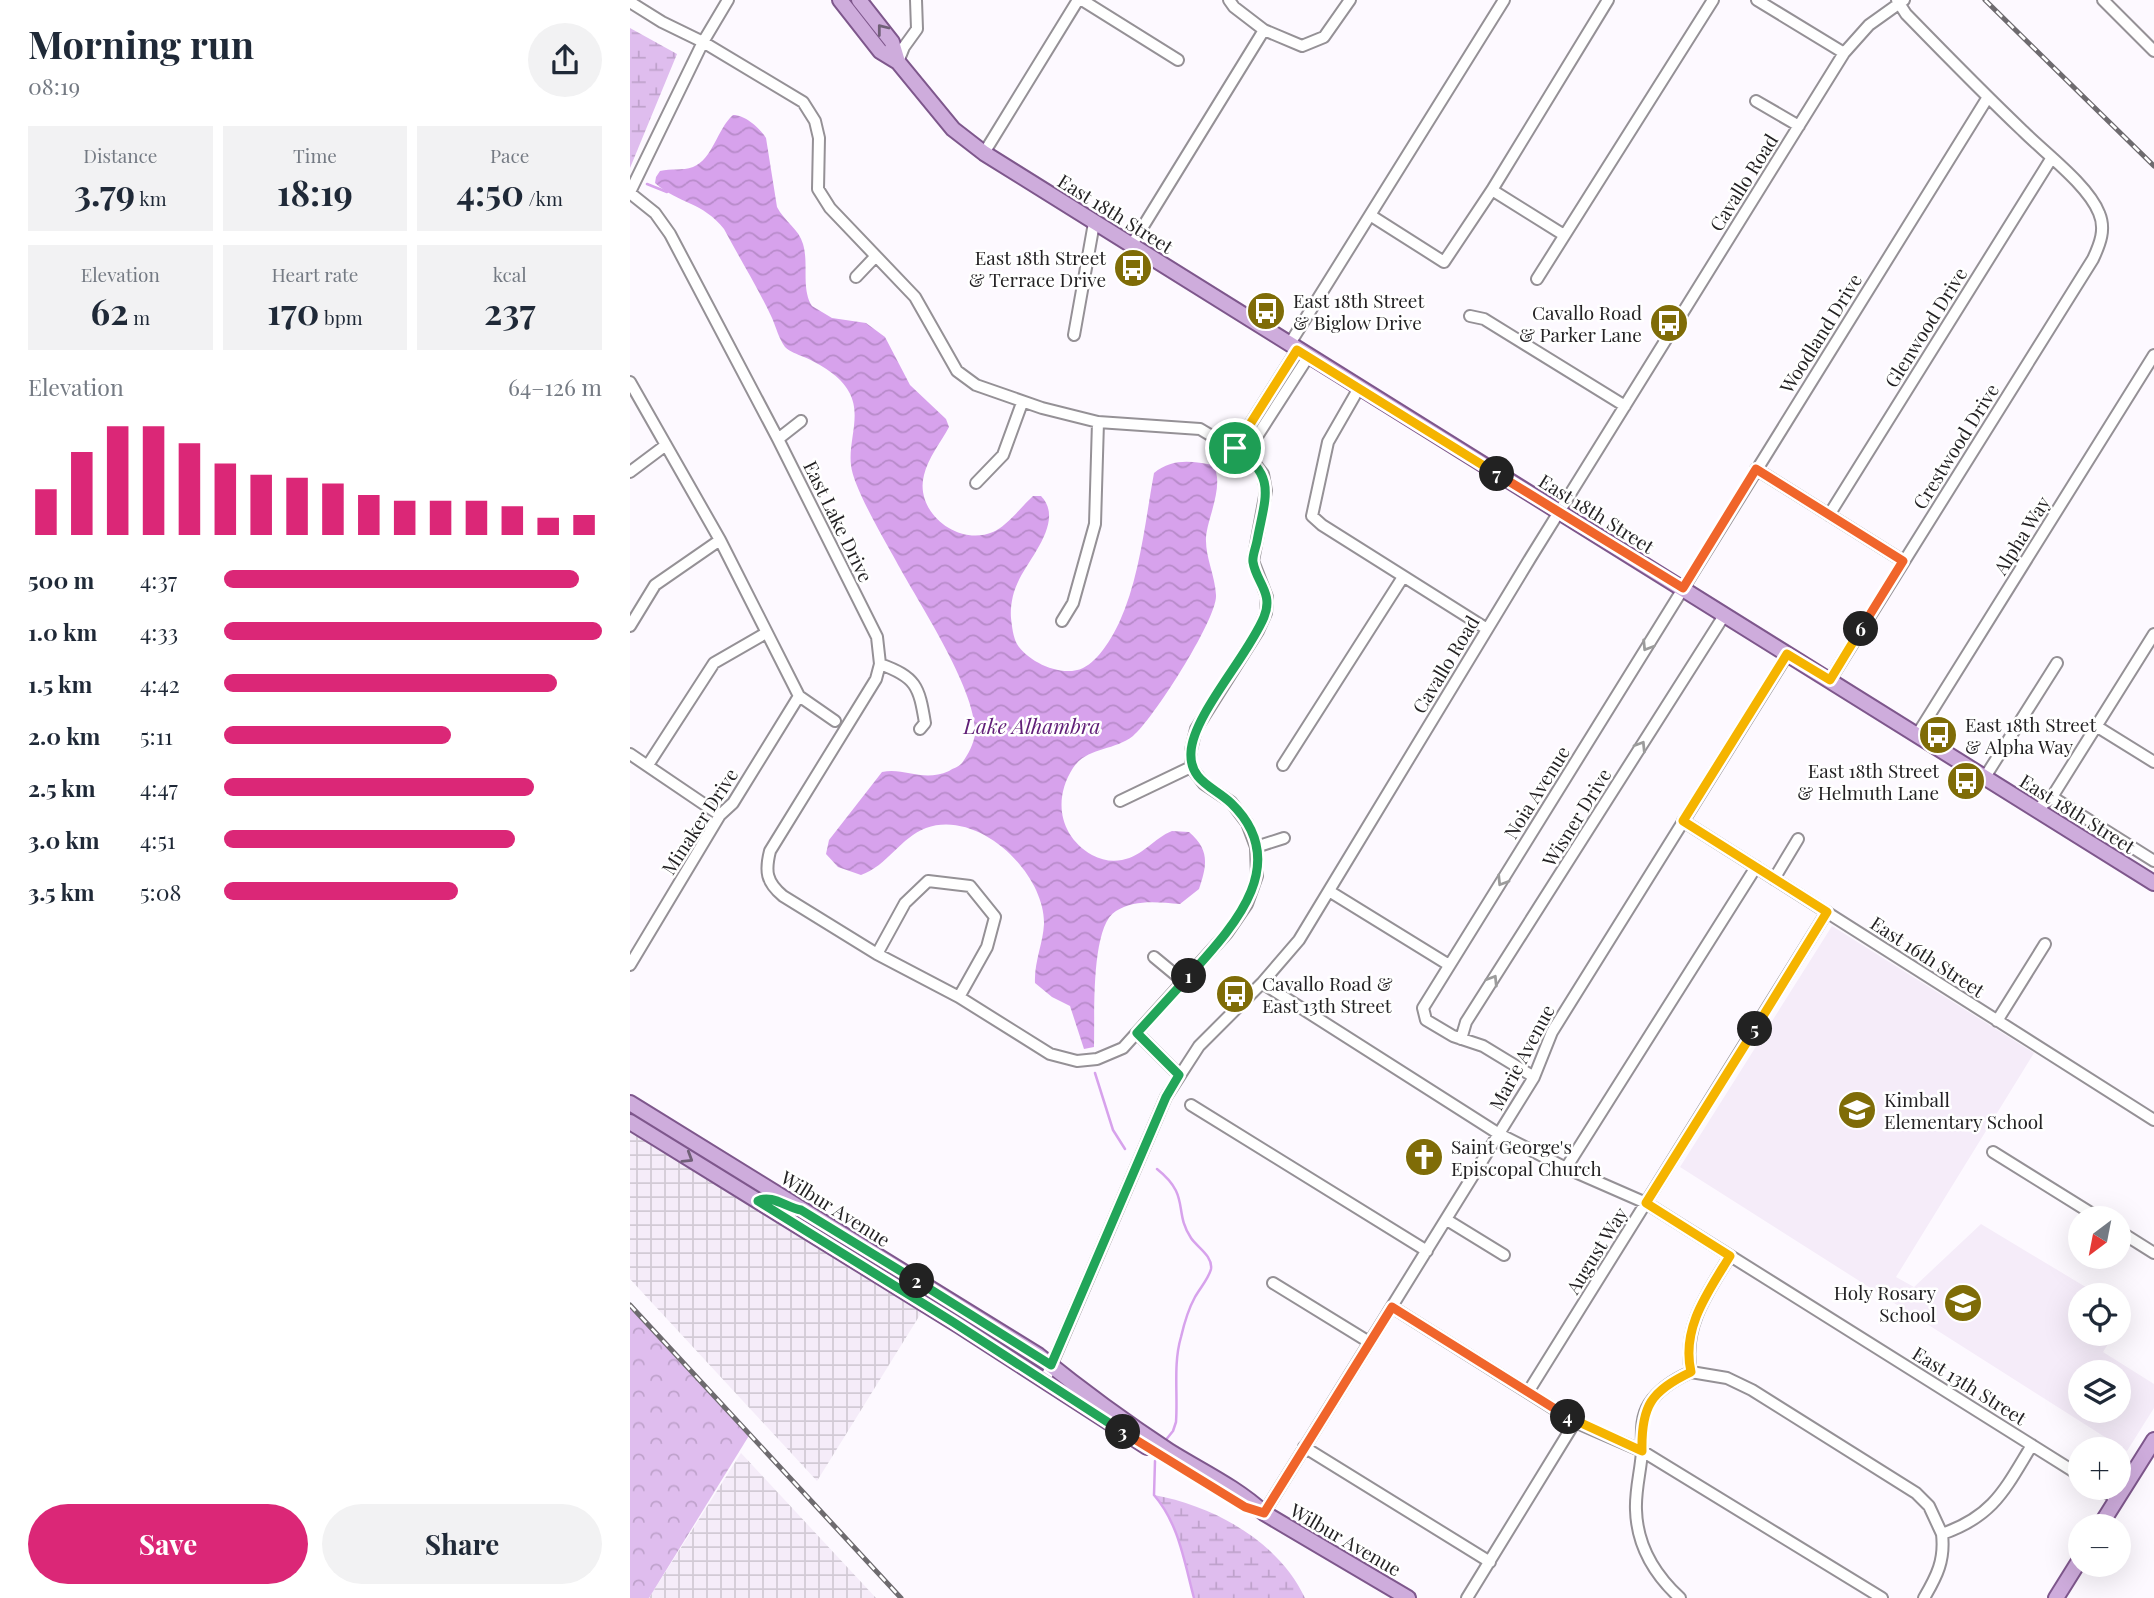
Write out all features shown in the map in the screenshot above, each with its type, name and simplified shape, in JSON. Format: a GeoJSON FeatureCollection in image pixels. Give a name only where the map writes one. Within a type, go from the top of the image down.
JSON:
{"type":"FeatureCollection","features":[{"type":"Feature","properties":{"kind":"main road","name":"East 18th Street"},"geometry":{"type":"LineString","coordinates":[[840,0],[880,51],[898,62],[953,129],[984,153],[2154,883]]}},
{"type":"Feature","properties":{"kind":"main road","name":"East 18th Street"},"geometry":{"type":"LineString","coordinates":[[859,0],[892,42],[898,62]]}},
{"type":"Feature","properties":{"kind":"main road","name":"Wilbur Avenue"},"geometry":{"type":"LineString","coordinates":[[630,1103],[1038,1355],[1098,1403],[1169,1451],[1249,1499],[1264,1513],[1401,1596]]}},
{"type":"Feature","properties":{"kind":"main road","name":"Wilbur Avenue"},"geometry":{"type":"LineString","coordinates":[[630,1122],[1045,1380],[1079,1405],[1245,1507],[1264,1513]]}},
{"type":"Feature","properties":{"kind":"main road"},"geometry":{"type":"LineString","coordinates":[[758,1201],[771,1198],[786,1207],[801,1210]]}},
{"type":"Feature","properties":{"kind":"main road"},"geometry":{"type":"LineString","coordinates":[[2131,1477],[2154,1440]]}},
{"type":"Feature","properties":{"kind":"main road"},"geometry":{"type":"LineString","coordinates":[[2062,1596],[2072,1577]]}},
{"type":"Feature","properties":{"kind":"street"},"geometry":{"type":"LineString","coordinates":[[630,192],[703,41],[728,0]]}},
{"type":"Feature","properties":{"kind":"street"},"geometry":{"type":"LineString","coordinates":[[898,62],[904,47],[917,30],[916,0]]}},
{"type":"Feature","properties":{"kind":"street"},"geometry":{"type":"LineString","coordinates":[[984,153],[1080,0],[1178,60]]}},
{"type":"Feature","properties":{"kind":"street"},"geometry":{"type":"LineString","coordinates":[[1228,0],[1264,30],[1302,46],[1324,37],[1350,0]]}},
{"type":"Feature","properties":{"kind":"street"},"geometry":{"type":"LineString","coordinates":[[1239,451],[1298,351],[1370,215],[1504,0]]}},
{"type":"Feature","properties":{"kind":"street"},"geometry":{"type":"LineString","coordinates":[[1370,215],[1444,262],[1492,190],[1608,0]]}},
{"type":"Feature","properties":{"kind":"street"},"geometry":{"type":"LineString","coordinates":[[1537,279],[1713,0]]}},
{"type":"Feature","properties":{"kind":"street"},"geometry":{"type":"LineString","coordinates":[[1757,0],[1844,53]]}},
{"type":"Feature","properties":{"kind":"street"},"geometry":{"type":"LineString","coordinates":[[2103,0],[2151,43]]}},
{"type":"Feature","properties":{"kind":"street"},"geometry":{"type":"LineString","coordinates":[[1900,1],[1906,13],[2051,159]]}},
{"type":"Feature","properties":{"kind":"street","name":"Cavallo Road"},"geometry":{"type":"LineString","coordinates":[[1045,1380],[1166,1097],[1179,1075],[1199,1046],[1262,984],[1299,940],[1487,629],[1844,53],[1869,26],[1900,1]]}},
{"type":"Feature","properties":{"kind":"street"},"geometry":{"type":"LineString","coordinates":[[630,2],[662,22],[703,41],[803,102],[815,121],[818,138],[818,189],[830,208],[915,297],[957,371],[976,385],[1022,402],[1098,422],[1200,429],[1252,460],[1263,474],[1266,491],[1253,561],[1267,597],[1266,613],[1258,631],[1196,729],[1191,750],[1191,767],[1204,784],[1231,802],[1247,823],[1256,847],[1257,876],[1247,904],[1227,933],[1123,1048],[1109,1055],[1087,1060],[1067,1060],[1050,1054],[959,997],[877,954],[783,896],[772,886],[767,876],[770,851],[876,679],[880,664],[904,673],[920,693],[925,723],[920,729]]}},
{"type":"Feature","properties":{"kind":"street"},"geometry":{"type":"LineString","coordinates":[[1131,246],[1264,30]]}},
{"type":"Feature","properties":{"kind":"street","name":"Woodland Drive"},"geometry":{"type":"LineString","coordinates":[[1683,588],[1988,97]]}},
{"type":"Feature","properties":{"kind":"street"},"geometry":{"type":"LineString","coordinates":[[1756,101],[1799,126]]}},
{"type":"Feature","properties":{"kind":"street","name":"Crestwood Drive"},"geometry":{"type":"LineString","coordinates":[[1830,680],[2100,245],[2103,228],[2100,214],[2086,191],[2051,159]]}},
{"type":"Feature","properties":{"kind":"street","name":"Glenwood Drive"},"geometry":{"type":"LineString","coordinates":[[1829,515],[2051,159]]}},
{"type":"Feature","properties":{"kind":"street"},"geometry":{"type":"LineString","coordinates":[[1492,190],[1564,235]]}},
{"type":"Feature","properties":{"kind":"street","name":"East Lake Drive"},"geometry":{"type":"LineString","coordinates":[[630,192],[655,214],[670,234],[778,439],[877,637],[880,664]]}},
{"type":"Feature","properties":{"kind":"street"},"geometry":{"type":"LineString","coordinates":[[1074,335],[1094,223]]}},
{"type":"Feature","properties":{"kind":"street"},"geometry":{"type":"LineString","coordinates":[[856,278],[875,257]]}},
{"type":"Feature","properties":{"kind":"street"},"geometry":{"type":"LineString","coordinates":[[1471,316],[1484,319],[1625,406]]}},
{"type":"Feature","properties":{"kind":"street","name":"Alpha Way"},"geometry":{"type":"LineString","coordinates":[[1917,735],[2154,355]]}},
{"type":"Feature","properties":{"kind":"street"},"geometry":{"type":"LineString","coordinates":[[630,382],[720,540],[799,696],[835,722]]}},
{"type":"Feature","properties":{"kind":"street"},"geometry":{"type":"LineString","coordinates":[[1359,388],[1328,442],[1312,516],[1322,525],[1487,629]]}},
{"type":"Feature","properties":{"kind":"street"},"geometry":{"type":"LineString","coordinates":[[976,483],[1003,455],[1022,402]]}},
{"type":"Feature","properties":{"kind":"street"},"geometry":{"type":"LineString","coordinates":[[778,439],[801,421]]}},
{"type":"Feature","properties":{"kind":"street"},"geometry":{"type":"LineString","coordinates":[[1062,621],[1073,603],[1095,524],[1098,422]]}},
{"type":"Feature","properties":{"kind":"street"},"geometry":{"type":"LineString","coordinates":[[630,472],[666,445]]}},
{"type":"Feature","properties":{"kind":"street"},"geometry":{"type":"LineString","coordinates":[[1756,469],[1903,561]]}},
{"type":"Feature","properties":{"kind":"street"},"geometry":{"type":"LineString","coordinates":[[630,626],[655,584],[720,540]]}},
{"type":"Feature","properties":{"kind":"street"},"geometry":{"type":"LineString","coordinates":[[1283,765],[1403,577]]}},
{"type":"Feature","properties":{"kind":"street","name":"Noia Avenue"},"geometry":{"type":"LineString","coordinates":[[1461,1040],[1426,1020],[1423,1008],[1683,588]]}},
{"type":"Feature","properties":{"kind":"street","name":"Wisner Drive"},"geometry":{"type":"LineString","coordinates":[[1461,1040],[1466,1022],[1725,614]]}},
{"type":"Feature","properties":{"kind":"street"},"geometry":{"type":"LineString","coordinates":[[648,765],[714,663],[766,633]]}},
{"type":"Feature","properties":{"kind":"street"},"geometry":{"type":"LineString","coordinates":[[2036,810],[2052,797],[2154,634]]}},
{"type":"Feature","properties":{"kind":"street","name":"Marie Avenue"},"geometry":{"type":"LineString","coordinates":[[1264,1513],[1534,1077],[1552,1032],[1787,654]]}},
{"type":"Feature","properties":{"kind":"street"},"geometry":{"type":"LineString","coordinates":[[1985,777],[2057,663]]}},
{"type":"Feature","properties":{"kind":"street","name":"Minaker Drive"},"geometry":{"type":"LineString","coordinates":[[630,965],[720,816],[733,803],[799,696]]}},
{"type":"Feature","properties":{"kind":"street"},"geometry":{"type":"LineString","coordinates":[[2096,726],[2154,762]]}},
{"type":"Feature","properties":{"kind":"street"},"geometry":{"type":"LineString","coordinates":[[630,754],[720,816]]}},
{"type":"Feature","properties":{"kind":"street"},"geometry":{"type":"LineString","coordinates":[[1120,800],[1191,767]]}},
{"type":"Feature","properties":{"kind":"street"},"geometry":{"type":"LineString","coordinates":[[2052,797],[2154,861]]}},
{"type":"Feature","properties":{"kind":"street","name":"East 16th Street"},"geometry":{"type":"LineString","coordinates":[[1683,821],[2154,1121]]}},
{"type":"Feature","properties":{"kind":"street"},"geometry":{"type":"LineString","coordinates":[[1256,847],[1284,838]]}},
{"type":"Feature","properties":{"kind":"street"},"geometry":{"type":"LineString","coordinates":[[1774,879],[1798,839]]}},
{"type":"Feature","properties":{"kind":"street"},"geometry":{"type":"LineString","coordinates":[[1566,1168],[1756,867]]}},
{"type":"Feature","properties":{"kind":"street"},"geometry":{"type":"LineString","coordinates":[[877,954],[905,902],[928,881],[970,886],[995,917],[987,947],[959,997]]}},
{"type":"Feature","properties":{"kind":"street"},"geometry":{"type":"LineString","coordinates":[[1329,891],[1449,965]]}},
{"type":"Feature","properties":{"kind":"street","name":"August Way"},"geometry":{"type":"LineString","coordinates":[[1528,1392],[1827,912]]}},
{"type":"Feature","properties":{"kind":"street"},"geometry":{"type":"LineString","coordinates":[[1997,1021],[2045,944]]}},
{"type":"Feature","properties":{"kind":"street"},"geometry":{"type":"LineString","coordinates":[[1154,957],[1183,981]]}},
{"type":"Feature","properties":{"kind":"street","name":"East 13th Street"},"geometry":{"type":"LineString","coordinates":[[1262,984],[1499,1134],[1566,1168],[1646,1203],[2068,1468]]}},
{"type":"Feature","properties":{"kind":"street"},"geometry":{"type":"LineString","coordinates":[[1137,1033],[1179,1075]]}},
{"type":"Feature","properties":{"kind":"street"},"geometry":{"type":"LineString","coordinates":[[1461,1040],[1483,1046],[1534,1077]]}},
{"type":"Feature","properties":{"kind":"street"},"geometry":{"type":"LineString","coordinates":[[1191,1105],[1427,1251]]}},
{"type":"Feature","properties":{"kind":"street"},"geometry":{"type":"LineString","coordinates":[[1993,1152],[2079,1206]]}},
{"type":"Feature","properties":{"kind":"street"},"geometry":{"type":"LineString","coordinates":[[1447,1220],[1504,1255]]}},
{"type":"Feature","properties":{"kind":"street"},"geometry":{"type":"LineString","coordinates":[[2132,1239],[2154,1252]]}},
{"type":"Feature","properties":{"kind":"street"},"geometry":{"type":"LineString","coordinates":[[1691,1372],[1688,1359],[1693,1321],[1730,1256]]}},
{"type":"Feature","properties":{"kind":"street"},"geometry":{"type":"LineString","coordinates":[[1273,1283],[1369,1342]]}},
{"type":"Feature","properties":{"kind":"street"},"geometry":{"type":"LineString","coordinates":[[1392,1307],[1576,1422],[1642,1451],[1882,1598]]}},
{"type":"Feature","properties":{"kind":"street"},"geometry":{"type":"LineString","coordinates":[[1680,1598],[1662,1582],[1647,1556],[1638,1532],[1636,1508],[1642,1427],[1647,1406],[1676,1379],[1691,1372],[1727,1378],[1752,1391],[1916,1493],[1929,1506],[1942,1534],[1944,1548],[1941,1566],[1924,1598]]}},
{"type":"Feature","properties":{"kind":"street"},"geometry":{"type":"LineString","coordinates":[[1468,1598],[1576,1422]]}},
{"type":"Feature","properties":{"kind":"street"},"geometry":{"type":"LineString","coordinates":[[1942,1534],[1963,1527],[1992,1507],[2032,1445]]}},
{"type":"Feature","properties":{"kind":"street"},"geometry":{"type":"LineString","coordinates":[[1304,1447],[1490,1562]]}},
{"type":"Feature","properties":{"kind":"shaded area","name":"Kimball Elementary School"},"geometry":{"type":"Polygon","coordinates":[[[1832,926],[2034,1053],[1896,1277],[1914,1287],[1981,1224],[2079,1283],[2068,1283],[2068,1346],[2107,1346],[2103,1352],[2116,1360],[2068,1360],[2068,1414],[1680,1167],[1832,926]]]}},
{"type":"Feature","properties":{"kind":"shaded area"},"geometry":{"type":"Polygon","coordinates":[[[630,1128],[923,1310],[817,1481],[630,1279],[630,1128]]]}},
{"type":"Feature","properties":{"kind":"shaded area","name":"Kimball Elementary School"},"geometry":{"type":"Polygon","coordinates":[[[2131,1370],[2154,1384],[2154,1408],[2131,1445],[2131,1437],[2105,1437],[2083,1423],[2131,1423],[2131,1370]]]}},
{"type":"Feature","properties":{"kind":"shaded area"},"geometry":{"type":"Polygon","coordinates":[[[741,1453],[876,1598],[649,1598],[741,1453]]]}},
{"type":"Feature","properties":{"kind":"green space"},"geometry":{"type":"Polygon","coordinates":[[[630,28],[677,54],[630,168],[630,28]]]}},
{"type":"Feature","properties":{"kind":"green space"},"geometry":{"type":"Polygon","coordinates":[[[630,1305],[750,1434],[649,1598],[630,1598],[630,1305]]]}},
{"type":"Feature","properties":{"kind":"green space"},"geometry":{"type":"Polygon","coordinates":[[[1154,1495],[1199,1508],[1242,1529],[1278,1559],[1305,1598],[1194,1598],[1175,1531],[1154,1495]]]}},
{"type":"Feature","properties":{"kind":"water","name":"Lake Alhambra"},"geometry":{"type":"Polygon","coordinates":[[[733,115],[752,123],[766,138],[777,207],[803,244],[807,292],[812,306],[832,318],[866,323],[885,337],[910,385],[946,419],[949,427],[924,475],[923,489],[932,513],[953,530],[966,535],[980,535],[993,532],[1003,525],[1033,496],[1041,496],[1047,506],[1049,517],[1043,539],[1018,582],[1011,604],[1017,644],[1029,657],[1056,670],[1065,671],[1083,668],[1094,660],[1116,629],[1132,587],[1154,473],[1175,463],[1213,465],[1217,491],[1206,537],[1216,595],[1207,625],[1142,727],[1126,741],[1079,761],[1073,768],[1063,792],[1066,827],[1081,847],[1096,857],[1114,861],[1129,858],[1172,831],[1189,832],[1201,845],[1205,858],[1199,889],[1180,904],[1147,902],[1131,905],[1116,911],[1108,920],[1098,953],[1094,1047],[1084,1049],[1070,1006],[1052,997],[1035,983],[1044,924],[1041,904],[1021,866],[987,837],[967,828],[946,825],[926,828],[909,838],[879,865],[861,875],[838,867],[826,854],[829,840],[882,772],[898,771],[930,776],[949,771],[961,764],[975,734],[973,716],[957,671],[857,486],[851,465],[855,419],[849,392],[830,371],[785,347],[755,285],[724,229],[716,220],[655,183],[660,171],[689,168],[700,163],[733,115]]]}},
{"type":"Feature","properties":{"kind":"waterway"},"geometry":{"type":"LineString","coordinates":[[647,184],[667,192]]}},
{"type":"Feature","properties":{"kind":"waterway"},"geometry":{"type":"LineString","coordinates":[[1095,1073],[1113,1130],[1125,1149]]}},
{"type":"Feature","properties":{"kind":"waterway"},"geometry":{"type":"LineString","coordinates":[[1157,1169],[1174,1187],[1186,1228],[1211,1264],[1182,1332],[1177,1358],[1176,1422],[1165,1441]]}},
{"type":"Feature","properties":{"kind":"waterway"},"geometry":{"type":"LineString","coordinates":[[1155,1461],[1154,1495],[1175,1531],[1194,1598]]}},
{"type":"Feature","properties":{"kind":"railway"},"geometry":{"type":"LineString","coordinates":[[1985,0],[2154,166]]}},
{"type":"Feature","properties":{"kind":"railway"},"geometry":{"type":"LineString","coordinates":[[630,1305],[901,1598]]}},
{"type":"Feature","properties":{"kind":"place","name":"East 18th Street & Terrace Drive"},"geometry":{"type":"Point","coordinates":[1133,268]}},
{"type":"Feature","properties":{"kind":"place","name":"East 18th Street & Biglow Drive"},"geometry":{"type":"Point","coordinates":[1266,311]}},
{"type":"Feature","properties":{"kind":"place","name":"Cavallo Road & Parker Lane"},"geometry":{"type":"Point","coordinates":[1669,323]}},
{"type":"Feature","properties":{"kind":"place","name":"East 18th Street & Alpha Way"},"geometry":{"type":"Point","coordinates":[1938,735]}},
{"type":"Feature","properties":{"kind":"place","name":"East 18th Street & Helmuth Lane"},"geometry":{"type":"Point","coordinates":[1966,781]}},
{"type":"Feature","properties":{"kind":"place","name":"Cavallo Road & East 13th Street"},"geometry":{"type":"Point","coordinates":[1235,994]}},
{"type":"Feature","properties":{"kind":"place","name":"Kimball Elementary School"},"geometry":{"type":"Point","coordinates":[1857,1110]}},
{"type":"Feature","properties":{"kind":"place","name":"Saint George's Episcopal Church"},"geometry":{"type":"Point","coordinates":[1424,1157]}},
{"type":"Feature","properties":{"kind":"place","name":"Holy Rosary School"},"geometry":{"type":"Point","coordinates":[1963,1303]}},
{"type":"Feature","properties":{"kind":"route"},"geometry":{"type":"LineString","coordinates":[[1297,350],[1683,588],[1756,469],[1903,561],[1830,680],[1787,654],[1683,821],[1827,912],[1646,1203],[1730,1256],[1693,1321],[1688,1359],[1691,1372],[1676,1379],[1647,1406],[1642,1427],[1642,1451],[1576,1422],[1392,1307],[1264,1513],[1245,1507],[1079,1405],[1045,1380],[758,1201],[771,1198],[786,1207],[801,1210],[1051,1365],[1166,1097],[1179,1075],[1137,1033],[1227,933],[1247,904],[1257,876],[1256,847],[1247,823],[1231,802],[1204,784],[1191,767],[1191,750],[1196,729],[1258,631],[1266,613],[1267,597],[1253,561],[1266,491],[1263,474],[1252,460],[1235,448],[1297,350]]}}]}
